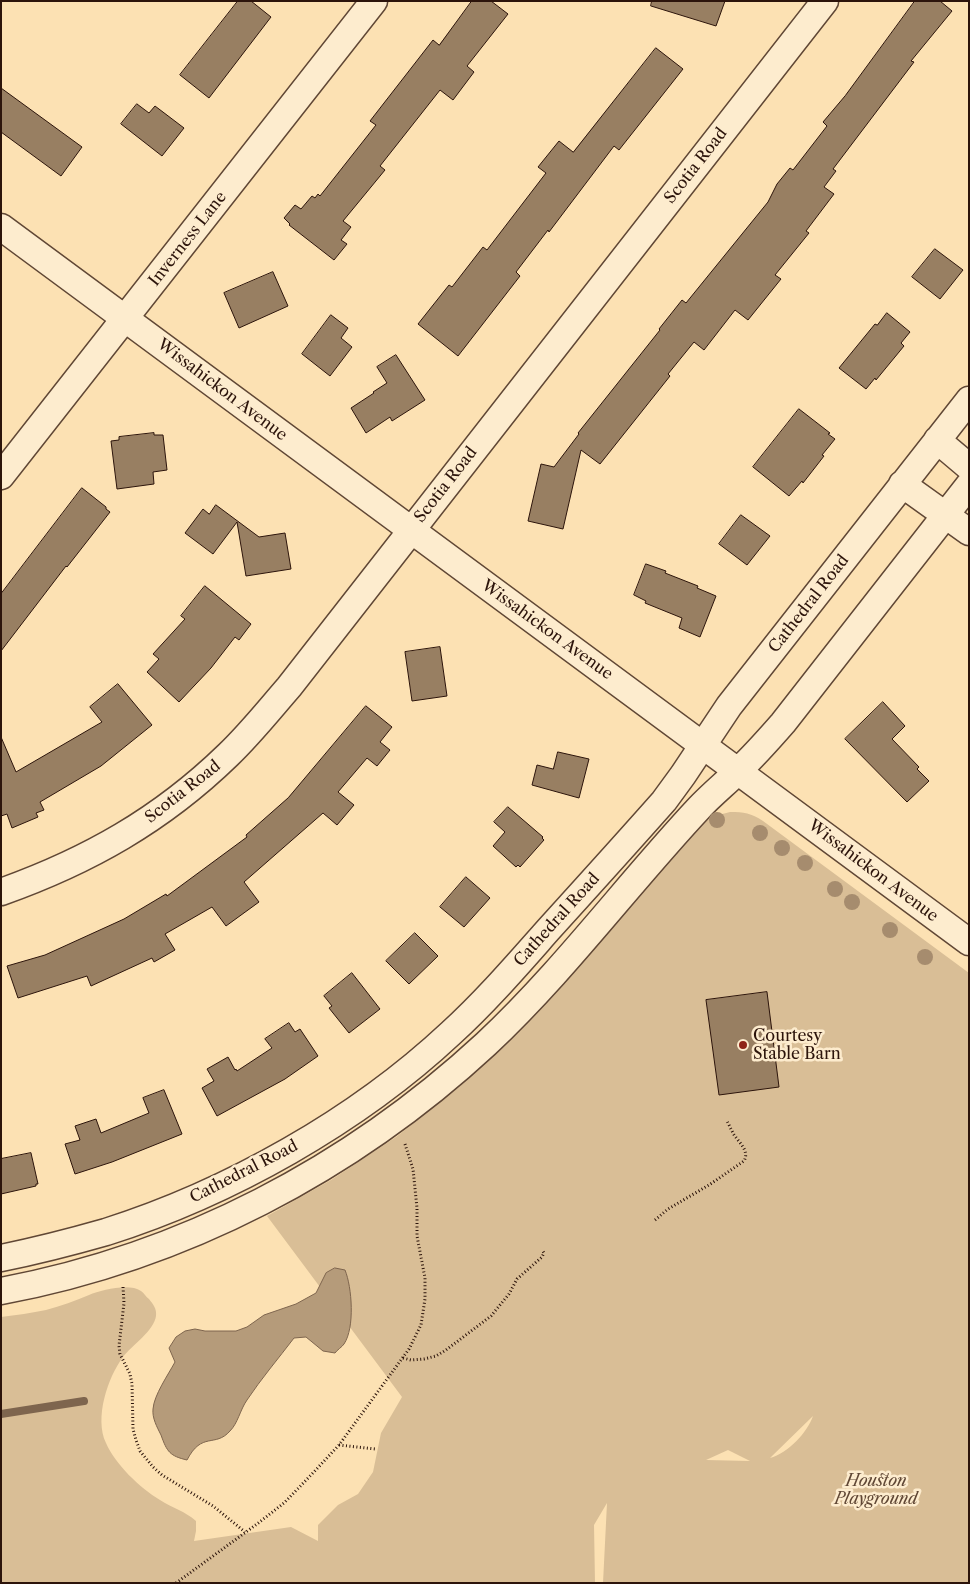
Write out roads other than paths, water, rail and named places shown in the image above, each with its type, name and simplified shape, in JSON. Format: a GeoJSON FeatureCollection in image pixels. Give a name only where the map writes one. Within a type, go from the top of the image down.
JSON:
{"type":"FeatureCollection","features":[{"type":"Feature","properties":{"kind":"street","name":"Inverness Lane"},"geometry":{"type":"LineString","coordinates":[[1,476],[374,1]]}},
{"type":"Feature","properties":{"kind":"street","name":"Scotia Road"},"geometry":{"type":"LineString","coordinates":[[1,892],[39,879],[79,861],[121,838],[161,812],[229,755],[289,687],[825,1]]}},
{"type":"Feature","properties":{"kind":"street","name":"Wissahickon Avenue"},"geometry":{"type":"LineString","coordinates":[[1,226],[969,942]]}},
{"type":"Feature","properties":{"kind":"street","name":"Cathedral Road"},"geometry":{"type":"LineString","coordinates":[[1,1258],[74,1241],[167,1210],[274,1160],[344,1117],[402,1075],[450,1034],[500,984],[664,801],[683,776],[729,706],[969,400]]}},
{"type":"Feature","properties":{"kind":"street"},"geometry":{"type":"LineString","coordinates":[[937,440],[969,467]]}},
{"type":"Feature","properties":{"kind":"street"},"geometry":{"type":"LineString","coordinates":[[902,484],[969,532]]}},
{"type":"Feature","properties":{"kind":"street","name":"Cathedral Road"},"geometry":{"type":"LineString","coordinates":[[1,1291],[142,1254],[241,1213],[339,1158],[393,1121],[440,1084],[487,1043],[559,967],[700,807],[738,771],[783,723],[969,485]]}},
{"type":"Feature","properties":{"kind":"street"},"geometry":{"type":"LineString","coordinates":[[74,1241],[83,1271]]}},
{"type":"Feature","properties":{"kind":"waterway"},"geometry":{"type":"LineString","coordinates":[[1,1414],[84,1401]]}},
{"type":"Feature","properties":{"kind":"place","name":"Courtesy Stable Barn"},"geometry":{"type":"Point","coordinates":[743,1045]}},
{"type":"Feature","properties":{"kind":"park label","name":"Houston Playground"},"geometry":{"type":"Point","coordinates":[876,1490]}}]}
